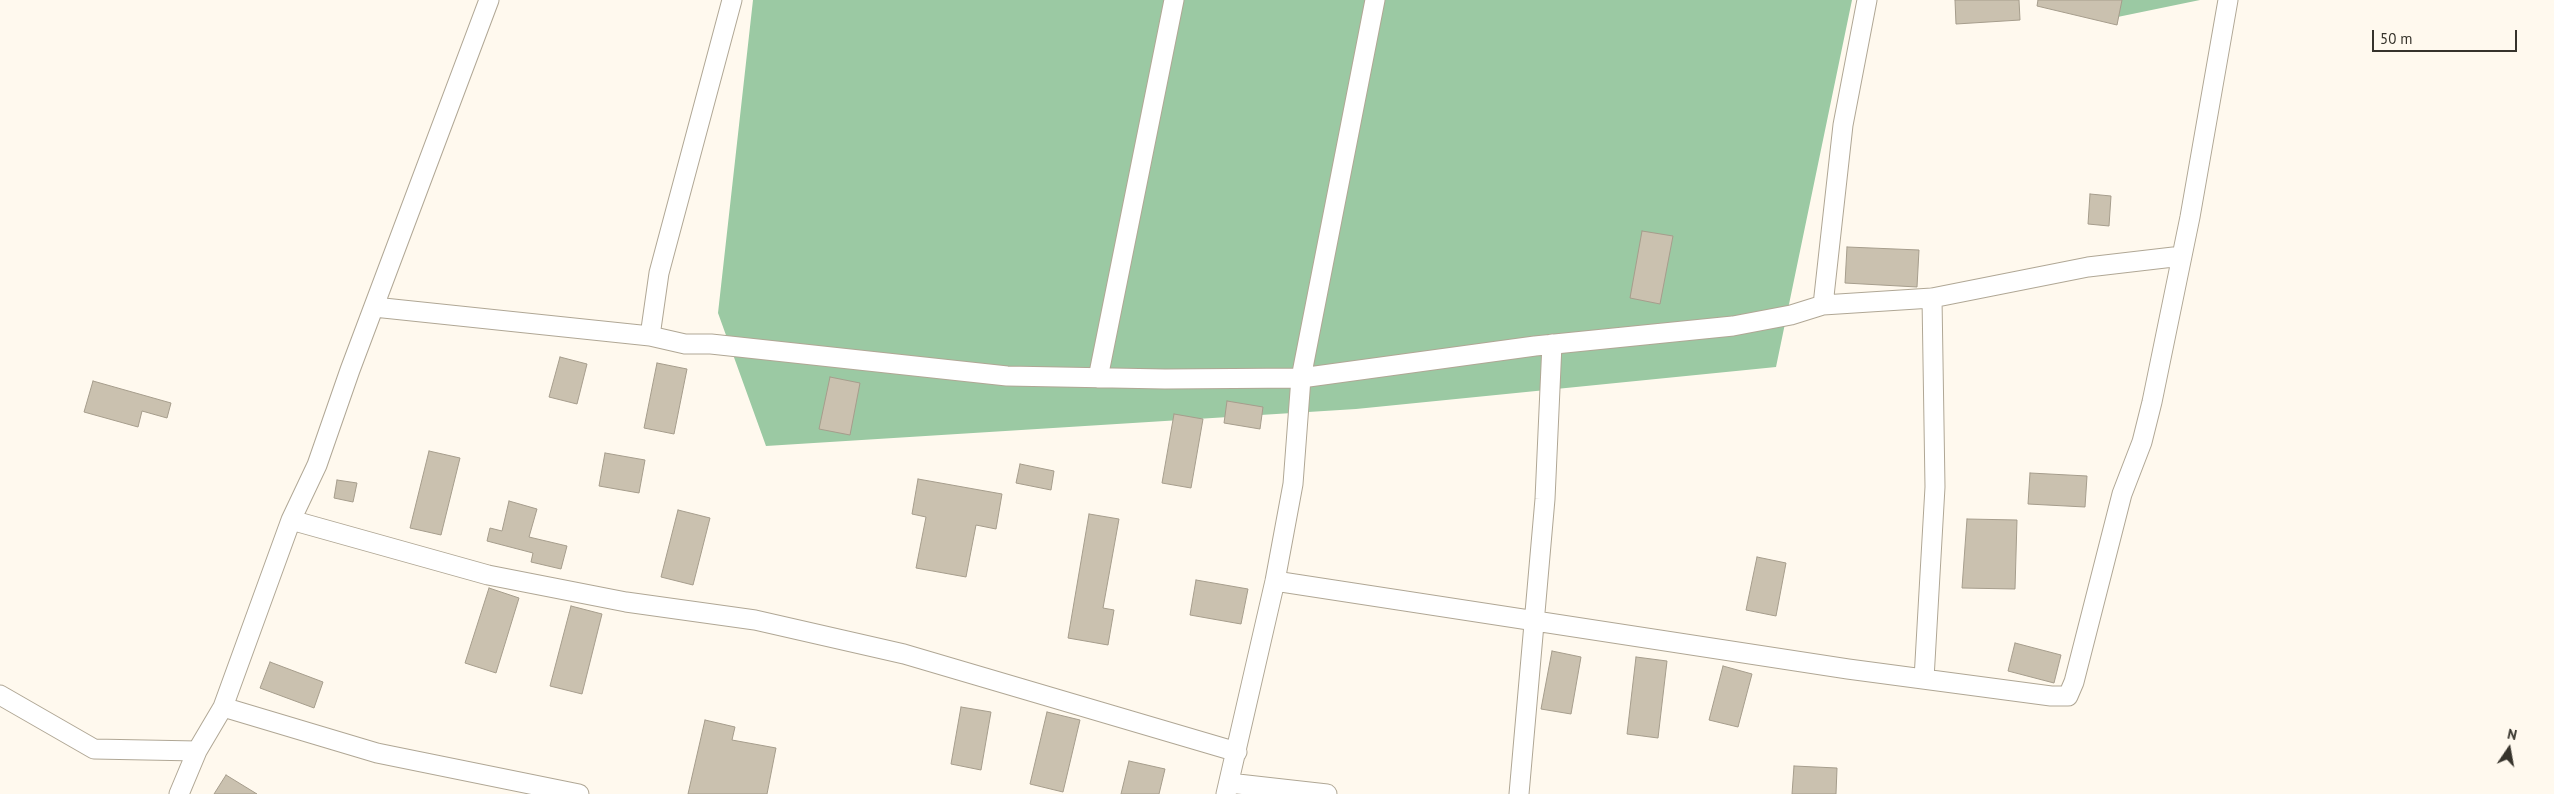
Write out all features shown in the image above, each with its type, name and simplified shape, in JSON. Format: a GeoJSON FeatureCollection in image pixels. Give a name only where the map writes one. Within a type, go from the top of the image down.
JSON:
{"type":"FeatureCollection","features":[{"type":"Feature","properties":{"kind":"street"},"geometry":{"type":"LineString","coordinates":[[179,794],[197,751],[223,707],[290,520],[316,465],[489,0]]}},
{"type":"Feature","properties":{"kind":"street"},"geometry":{"type":"LineString","coordinates":[[650,336],[659,273],[732,0]]}},
{"type":"Feature","properties":{"kind":"street"},"geometry":{"type":"LineString","coordinates":[[1098,378],[1174,0]]}},
{"type":"Feature","properties":{"kind":"street"},"geometry":{"type":"LineString","coordinates":[[1327,794],[1228,789],[1275,581],[1293,484],[1301,378],[1375,0]]}},
{"type":"Feature","properties":{"kind":"street"},"geometry":{"type":"LineString","coordinates":[[1823,305],[1843,125],[1867,0]]}},
{"type":"Feature","properties":{"kind":"street"},"geometry":{"type":"LineString","coordinates":[[1275,581],[1536,622],[1924,679],[2051,696],[2068,696],[2074,682],[2122,494],[2146,426],[2182,256],[2228,0]]}},
{"type":"Feature","properties":{"kind":"street"},"geometry":{"type":"LineString","coordinates":[[374,307],[650,336],[685,344],[711,344],[1007,376],[1301,378],[1552,344],[1733,326],[1791,315],[1823,305],[1932,298],[2088,267],[2182,256]]}},
{"type":"Feature","properties":{"kind":"street"},"geometry":{"type":"LineString","coordinates":[[1924,679],[1935,487],[1932,298]]}},
{"type":"Feature","properties":{"kind":"street"},"geometry":{"type":"LineString","coordinates":[[1519,794],[1536,622],[1545,499],[1552,344]]}},
{"type":"Feature","properties":{"kind":"street"},"geometry":{"type":"LineString","coordinates":[[290,520],[488,575],[626,602],[755,620],[904,654],[1236,752]]}},
{"type":"Feature","properties":{"kind":"street"},"geometry":{"type":"LineString","coordinates":[[0,695],[94,749],[197,751]]}},
{"type":"Feature","properties":{"kind":"street"},"geometry":{"type":"LineString","coordinates":[[223,707],[377,753],[579,794]]}},
{"type":"Feature","properties":{"kind":"green space"},"geometry":{"type":"Polygon","coordinates":[[[753,0],[1852,0],[1776,367],[1356,409],[766,446],[718,313],[753,0]]]}},
{"type":"Feature","properties":{"kind":"green space"},"geometry":{"type":"Polygon","coordinates":[[[2088,0],[2200,0],[2103,20],[2088,0]]]}},
{"type":"Feature","properties":{"kind":"building"},"geometry":{"type":"Polygon","coordinates":[[[1955,0],[2019,0],[2020,20],[1956,24],[1955,0]]]}},
{"type":"Feature","properties":{"kind":"building"},"geometry":{"type":"Polygon","coordinates":[[[2038,0],[2122,0],[2117,25],[2037,6],[2038,0]]]}},
{"type":"Feature","properties":{"kind":"building"},"geometry":{"type":"Polygon","coordinates":[[[2090,194],[2111,196],[2109,226],[2088,224],[2090,194]]]}},
{"type":"Feature","properties":{"kind":"building"},"geometry":{"type":"Polygon","coordinates":[[[1642,231],[1673,236],[1660,304],[1630,298],[1642,231]]]}},
{"type":"Feature","properties":{"kind":"building"},"geometry":{"type":"Polygon","coordinates":[[[1847,247],[1919,250],[1917,287],[1845,283],[1847,247]]]}},
{"type":"Feature","properties":{"kind":"building"},"geometry":{"type":"Polygon","coordinates":[[[560,357],[587,364],[577,404],[549,397],[560,357]]]}},
{"type":"Feature","properties":{"kind":"building"},"geometry":{"type":"Polygon","coordinates":[[[657,363],[687,369],[674,434],[644,428],[657,363]]]}},
{"type":"Feature","properties":{"kind":"building"},"geometry":{"type":"Polygon","coordinates":[[[830,377],[860,383],[850,435],[819,429],[830,377]]]}},
{"type":"Feature","properties":{"kind":"building"},"geometry":{"type":"Polygon","coordinates":[[[93,381],[171,403],[167,418],[142,411],[138,427],[84,412],[93,381]]]}},
{"type":"Feature","properties":{"kind":"building"},"geometry":{"type":"Polygon","coordinates":[[[1227,401],[1263,407],[1260,429],[1224,423],[1227,401]]]}},
{"type":"Feature","properties":{"kind":"building"},"geometry":{"type":"Polygon","coordinates":[[[1174,414],[1203,419],[1191,488],[1162,483],[1174,414]]]}},
{"type":"Feature","properties":{"kind":"building"},"geometry":{"type":"Polygon","coordinates":[[[429,451],[460,458],[441,535],[410,528],[429,451]]]}},
{"type":"Feature","properties":{"kind":"building"},"geometry":{"type":"Polygon","coordinates":[[[605,453],[645,460],[639,493],[599,486],[605,453]]]}},
{"type":"Feature","properties":{"kind":"building"},"geometry":{"type":"Polygon","coordinates":[[[1020,464],[1054,471],[1051,490],[1016,483],[1020,464]]]}},
{"type":"Feature","properties":{"kind":"building"},"geometry":{"type":"Polygon","coordinates":[[[2030,473],[2087,476],[2085,507],[2028,504],[2030,473]]]}},
{"type":"Feature","properties":{"kind":"building"},"geometry":{"type":"Polygon","coordinates":[[[918,479],[1002,494],[996,529],[976,525],[966,577],[916,568],[926,517],[912,514],[918,479]]]}},
{"type":"Feature","properties":{"kind":"building"},"geometry":{"type":"Polygon","coordinates":[[[337,480],[357,483],[353,502],[334,498],[337,480]]]}},
{"type":"Feature","properties":{"kind":"building"},"geometry":{"type":"Polygon","coordinates":[[[509,501],[537,509],[529,537],[567,546],[561,569],[531,562],[533,553],[487,541],[490,528],[502,531],[509,501]]]}},
{"type":"Feature","properties":{"kind":"building"},"geometry":{"type":"Polygon","coordinates":[[[678,510],[710,518],[693,585],[661,577],[678,510]]]}},
{"type":"Feature","properties":{"kind":"building"},"geometry":{"type":"Polygon","coordinates":[[[1089,514],[1119,519],[1103,608],[1114,610],[1108,645],[1068,638],[1089,514]]]}},
{"type":"Feature","properties":{"kind":"building"},"geometry":{"type":"Polygon","coordinates":[[[1967,519],[2017,520],[2015,589],[1962,588],[1967,519]]]}},
{"type":"Feature","properties":{"kind":"building"},"geometry":{"type":"Polygon","coordinates":[[[1757,557],[1786,563],[1776,616],[1746,610],[1757,557]]]}},
{"type":"Feature","properties":{"kind":"building"},"geometry":{"type":"Polygon","coordinates":[[[1196,580],[1248,589],[1241,624],[1190,615],[1196,580]]]}},
{"type":"Feature","properties":{"kind":"building"},"geometry":{"type":"Polygon","coordinates":[[[489,588],[519,598],[496,673],[465,663],[489,588]]]}},
{"type":"Feature","properties":{"kind":"building"},"geometry":{"type":"Polygon","coordinates":[[[571,606],[602,614],[582,694],[550,686],[571,606]]]}},
{"type":"Feature","properties":{"kind":"building"},"geometry":{"type":"Polygon","coordinates":[[[2015,643],[2061,655],[2054,683],[2008,671],[2015,643]]]}},
{"type":"Feature","properties":{"kind":"building"},"geometry":{"type":"Polygon","coordinates":[[[1552,651],[1581,657],[1571,714],[1541,709],[1552,651]]]}},
{"type":"Feature","properties":{"kind":"building"},"geometry":{"type":"Polygon","coordinates":[[[1636,657],[1667,661],[1658,738],[1627,734],[1636,657]]]}},
{"type":"Feature","properties":{"kind":"building"},"geometry":{"type":"Polygon","coordinates":[[[270,662],[323,682],[314,708],[260,688],[270,662]]]}},
{"type":"Feature","properties":{"kind":"building"},"geometry":{"type":"Polygon","coordinates":[[[1723,666],[1752,674],[1738,727],[1709,720],[1723,666]]]}},
{"type":"Feature","properties":{"kind":"building"},"geometry":{"type":"Polygon","coordinates":[[[961,707],[991,712],[981,770],[951,764],[961,707]]]}},
{"type":"Feature","properties":{"kind":"building"},"geometry":{"type":"Polygon","coordinates":[[[1047,712],[1080,720],[1063,792],[1030,784],[1047,712]]]}},
{"type":"Feature","properties":{"kind":"building"},"geometry":{"type":"Polygon","coordinates":[[[705,720],[735,727],[732,740],[776,748],[767,794],[688,794],[705,720]]]}},
{"type":"Feature","properties":{"kind":"building"},"geometry":{"type":"Polygon","coordinates":[[[1129,761],[1165,769],[1159,794],[1121,794],[1129,761]]]}},
{"type":"Feature","properties":{"kind":"building"},"geometry":{"type":"Polygon","coordinates":[[[1794,766],[1837,768],[1836,794],[1792,794],[1794,766]]]}},
{"type":"Feature","properties":{"kind":"building"},"geometry":{"type":"Polygon","coordinates":[[[226,775],[257,794],[214,794],[226,775]]]}}]}
